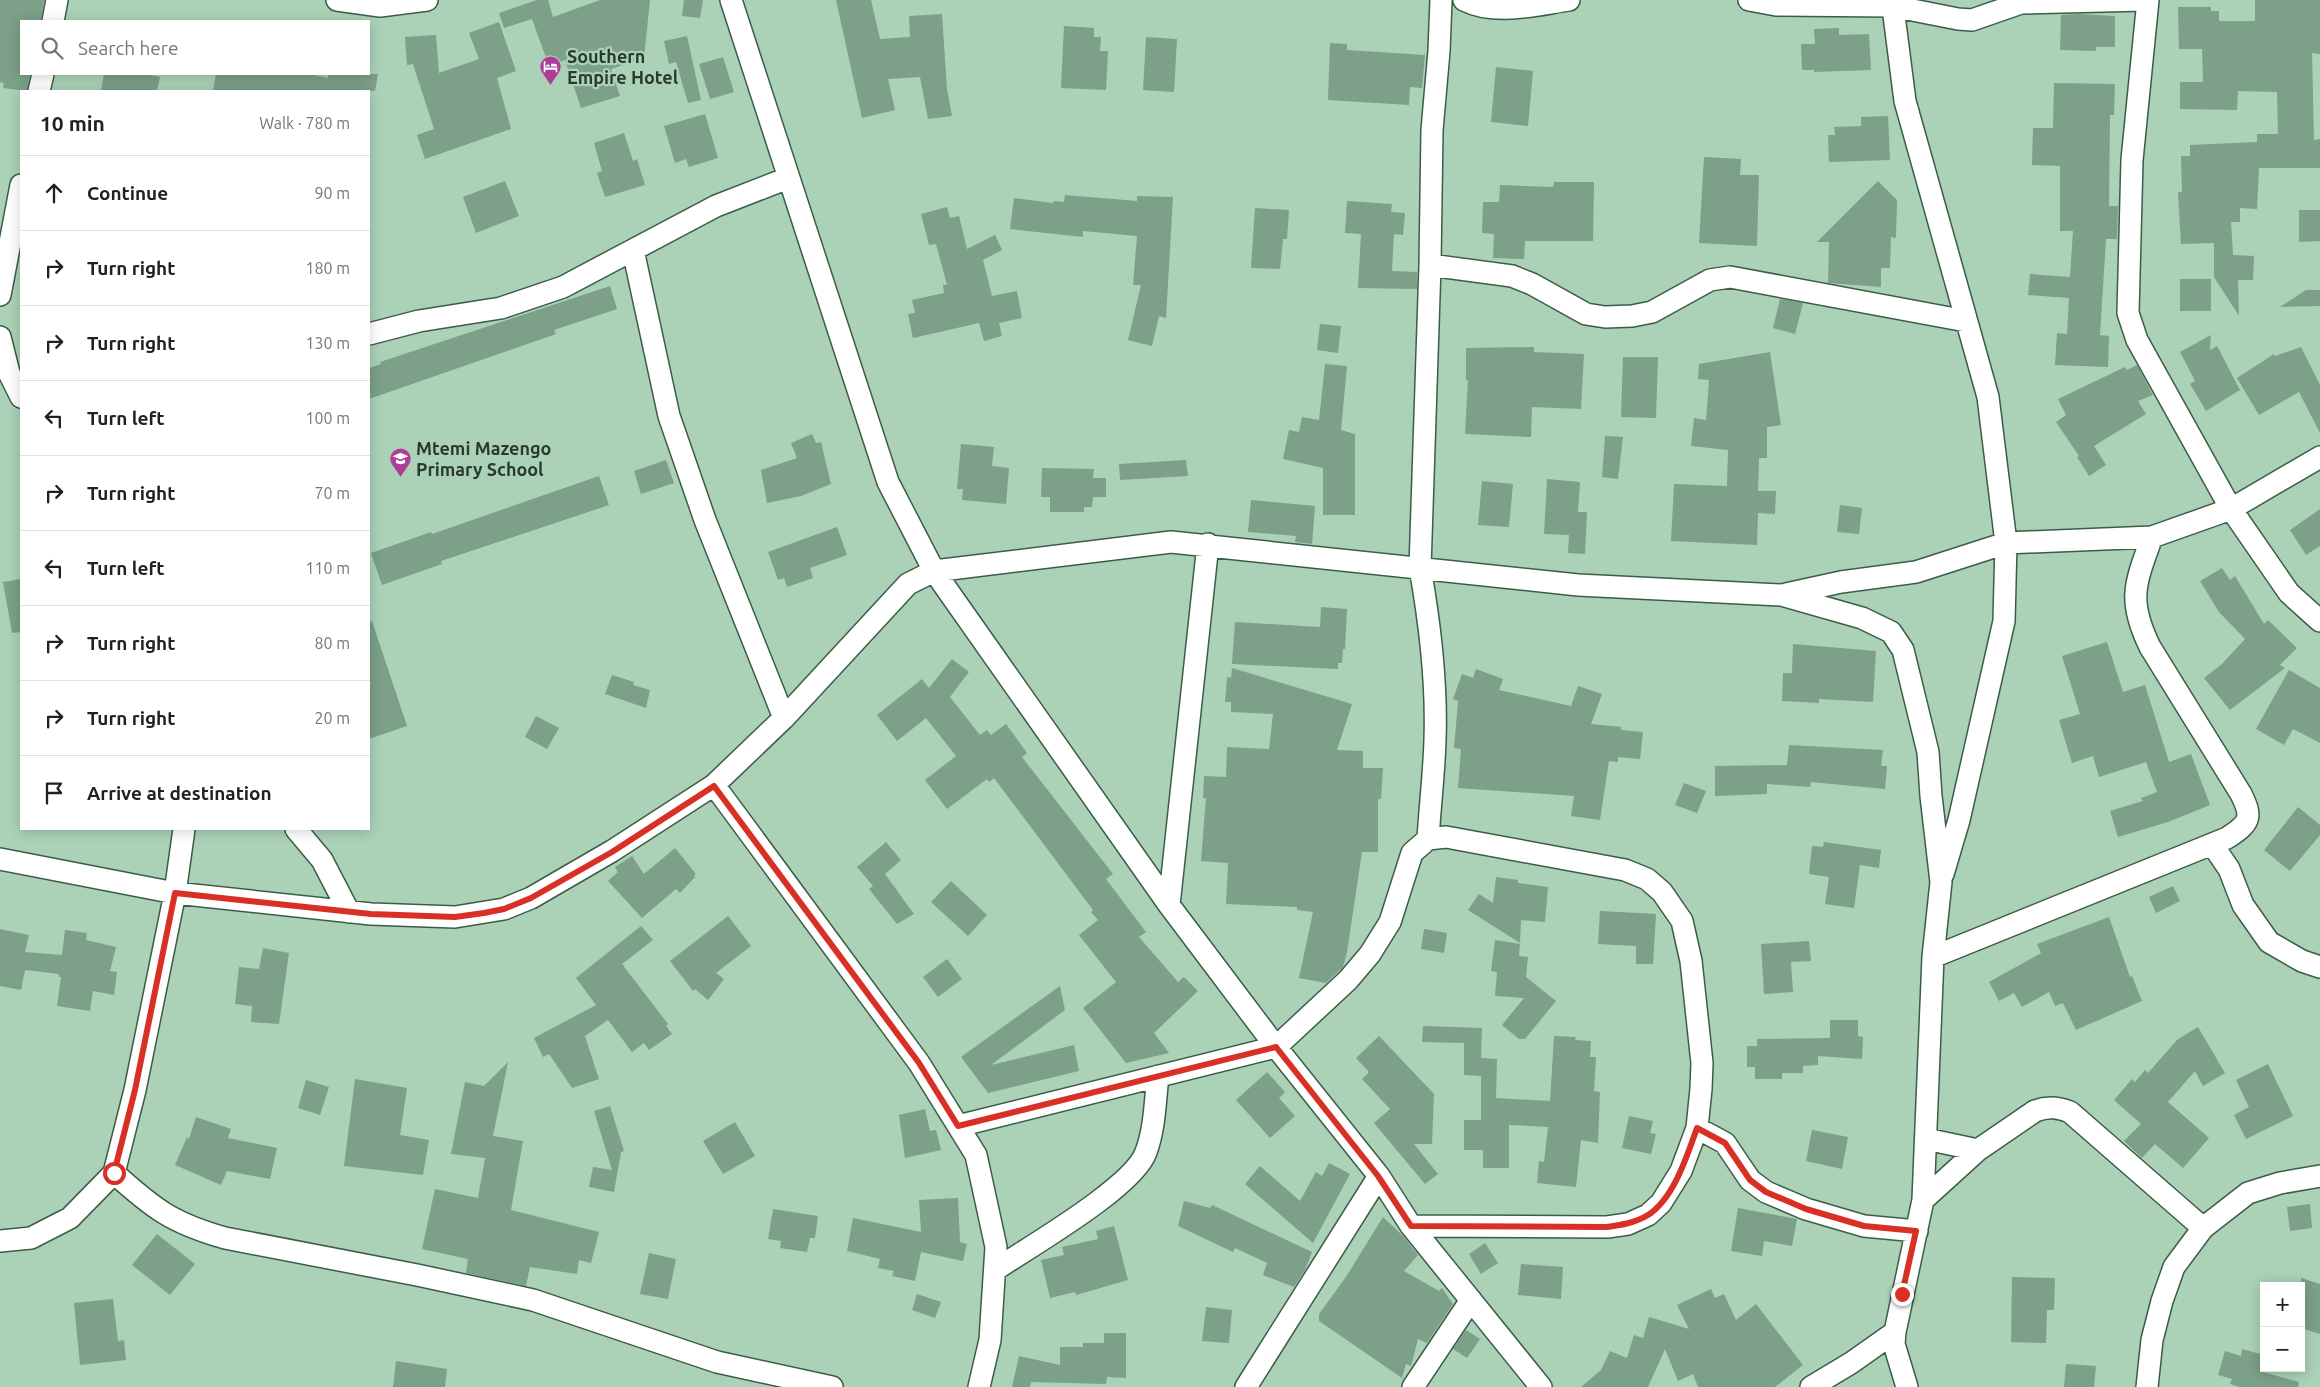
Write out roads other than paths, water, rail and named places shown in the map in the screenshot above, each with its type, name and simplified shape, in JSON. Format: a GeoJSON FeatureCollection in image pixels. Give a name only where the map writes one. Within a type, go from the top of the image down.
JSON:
{"type":"FeatureCollection","features":[{"type":"Feature","properties":{"kind":"street"},"geometry":{"type":"LineString","coordinates":[[53,20],[57,0]]}},
{"type":"Feature","properties":{"kind":"street"},"geometry":{"type":"LineString","coordinates":[[336,0],[380,6],[427,0]]}},
{"type":"Feature","properties":{"kind":"street"},"geometry":{"type":"LineString","coordinates":[[731,0],[888,482],[934,571],[1169,905],[1276,1047],[1378,1176],[1411,1226],[1542,1387]]}},
{"type":"Feature","properties":{"kind":"street"},"geometry":{"type":"LineString","coordinates":[[1428,839],[1435,738],[1432,659],[1427,609],[1420,568],[1430,265],[1432,130],[1439,52],[1441,0]]}},
{"type":"Feature","properties":{"kind":"street"},"geometry":{"type":"LineString","coordinates":[[1464,0],[1486,8],[1516,7],[1569,0]]}},
{"type":"Feature","properties":{"kind":"street"},"geometry":{"type":"LineString","coordinates":[[1749,0],[1776,5],[1892,3],[1958,20],[1972,20],[2021,3],[2146,0],[2132,160],[2128,313],[2137,340],[2231,509],[2289,594],[2320,621]]}},
{"type":"Feature","properties":{"kind":"street"},"geometry":{"type":"LineString","coordinates":[[1892,3],[1905,101],[1988,397],[2006,543],[2004,620],[1959,820],[1941,882],[1933,957],[1923,1200],[1894,1332],[1894,1344],[1908,1387]]}},
{"type":"Feature","properties":{"kind":"street"},"geometry":{"type":"LineString","coordinates":[[39,90],[43,75]]}},
{"type":"Feature","properties":{"kind":"street"},"geometry":{"type":"LineString","coordinates":[[370,334],[418,321],[501,308],[563,287],[716,206],[788,178]]}},
{"type":"Feature","properties":{"kind":"street"},"geometry":{"type":"LineString","coordinates":[[0,295],[20,189]]}},
{"type":"Feature","properties":{"kind":"street"},"geometry":{"type":"LineString","coordinates":[[633,250],[669,416],[705,520],[784,718]]}},
{"type":"Feature","properties":{"kind":"street"},"geometry":{"type":"LineString","coordinates":[[1430,265],[1512,276],[1532,284],[1586,314],[1605,317],[1632,316],[1652,312],[1710,280],[1730,277],[1966,321]]}},
{"type":"Feature","properties":{"kind":"street"},"geometry":{"type":"LineString","coordinates":[[0,337],[9,373],[20,395]]}},
{"type":"Feature","properties":{"kind":"street"},"geometry":{"type":"LineString","coordinates":[[1781,595],[1841,582],[1916,572],[2006,543],[2152,537],[2231,509],[2320,457]]}},
{"type":"Feature","properties":{"kind":"street"},"geometry":{"type":"LineString","coordinates":[[1933,957],[2227,838],[2242,828],[2248,820],[2249,810],[2241,794],[2150,647],[2138,623],[2135,603],[2137,582],[2152,537]]}},
{"type":"Feature","properties":{"kind":"street"},"geometry":{"type":"LineString","coordinates":[[0,860],[175,893],[349,912],[455,917],[504,909],[531,898],[612,852],[714,786],[784,718],[908,584],[934,571],[1171,542],[1208,544],[1578,585],[1781,595],[1862,618],[1890,632],[1903,650],[1928,752],[1941,882]]}},
{"type":"Feature","properties":{"kind":"street"},"geometry":{"type":"LineString","coordinates":[[1169,905],[1208,544]]}},
{"type":"Feature","properties":{"kind":"street"},"geometry":{"type":"LineString","coordinates":[[714,786],[919,1063],[976,1155],[996,1247],[990,1340],[980,1387]]}},
{"type":"Feature","properties":{"kind":"street"},"geometry":{"type":"LineString","coordinates":[[0,1241],[31,1238],[70,1218],[114,1173],[135,1090],[175,893],[184,830]]}},
{"type":"Feature","properties":{"kind":"street"},"geometry":{"type":"LineString","coordinates":[[297,830],[322,860],[349,912]]}},
{"type":"Feature","properties":{"kind":"street"},"geometry":{"type":"LineString","coordinates":[[958,1126],[1276,1047],[1348,980],[1370,954],[1390,922],[1412,853],[1428,839],[1446,837],[1625,870],[1647,879],[1662,892],[1682,921],[1691,961],[1702,1063],[1697,1128],[1681,1171],[1661,1203],[1648,1215],[1628,1224],[1607,1227],[1411,1226]]}},
{"type":"Feature","properties":{"kind":"street"},"geometry":{"type":"LineString","coordinates":[[2212,844],[2229,869],[2243,905],[2269,942],[2302,961],[2320,967]]}},
{"type":"Feature","properties":{"kind":"street"},"geometry":{"type":"LineString","coordinates":[[995,1270],[1108,1195],[1136,1168],[1146,1153],[1150,1139],[1158,1076]]}},
{"type":"Feature","properties":{"kind":"street"},"geometry":{"type":"LineString","coordinates":[[1923,1200],[1978,1150],[2035,1111],[2045,1107],[2060,1108],[2070,1112],[2203,1228]]}},
{"type":"Feature","properties":{"kind":"street"},"geometry":{"type":"LineString","coordinates":[[1697,1128],[1725,1143],[1750,1180],[1766,1192],[1806,1209],[1864,1226],[1916,1231]]}},
{"type":"Feature","properties":{"kind":"street"},"geometry":{"type":"LineString","coordinates":[[1926,1139],[1978,1150]]}},
{"type":"Feature","properties":{"kind":"street"},"geometry":{"type":"LineString","coordinates":[[114,1173],[151,1206],[173,1220],[199,1231],[225,1238],[534,1300],[717,1362],[832,1387]]}},
{"type":"Feature","properties":{"kind":"street"},"geometry":{"type":"LineString","coordinates":[[1246,1387],[1378,1176]]}},
{"type":"Feature","properties":{"kind":"street"},"geometry":{"type":"LineString","coordinates":[[2147,1387],[2152,1340],[2162,1301],[2174,1267],[2203,1228],[2248,1193],[2289,1181],[2320,1176]]}},
{"type":"Feature","properties":{"kind":"street"},"geometry":{"type":"LineString","coordinates":[[1413,1387],[1471,1300]]}},
{"type":"Feature","properties":{"kind":"street"},"geometry":{"type":"LineString","coordinates":[[1811,1387],[1894,1332]]}},
{"type":"Feature","properties":{"kind":"place","name":"Southern Empire Hotel"},"geometry":{"type":"Point","coordinates":[551,85]}},
{"type":"Feature","properties":{"kind":"place","name":"Mtemi Mazengo Primary School"},"geometry":{"type":"Point","coordinates":[400,477]}}]}
